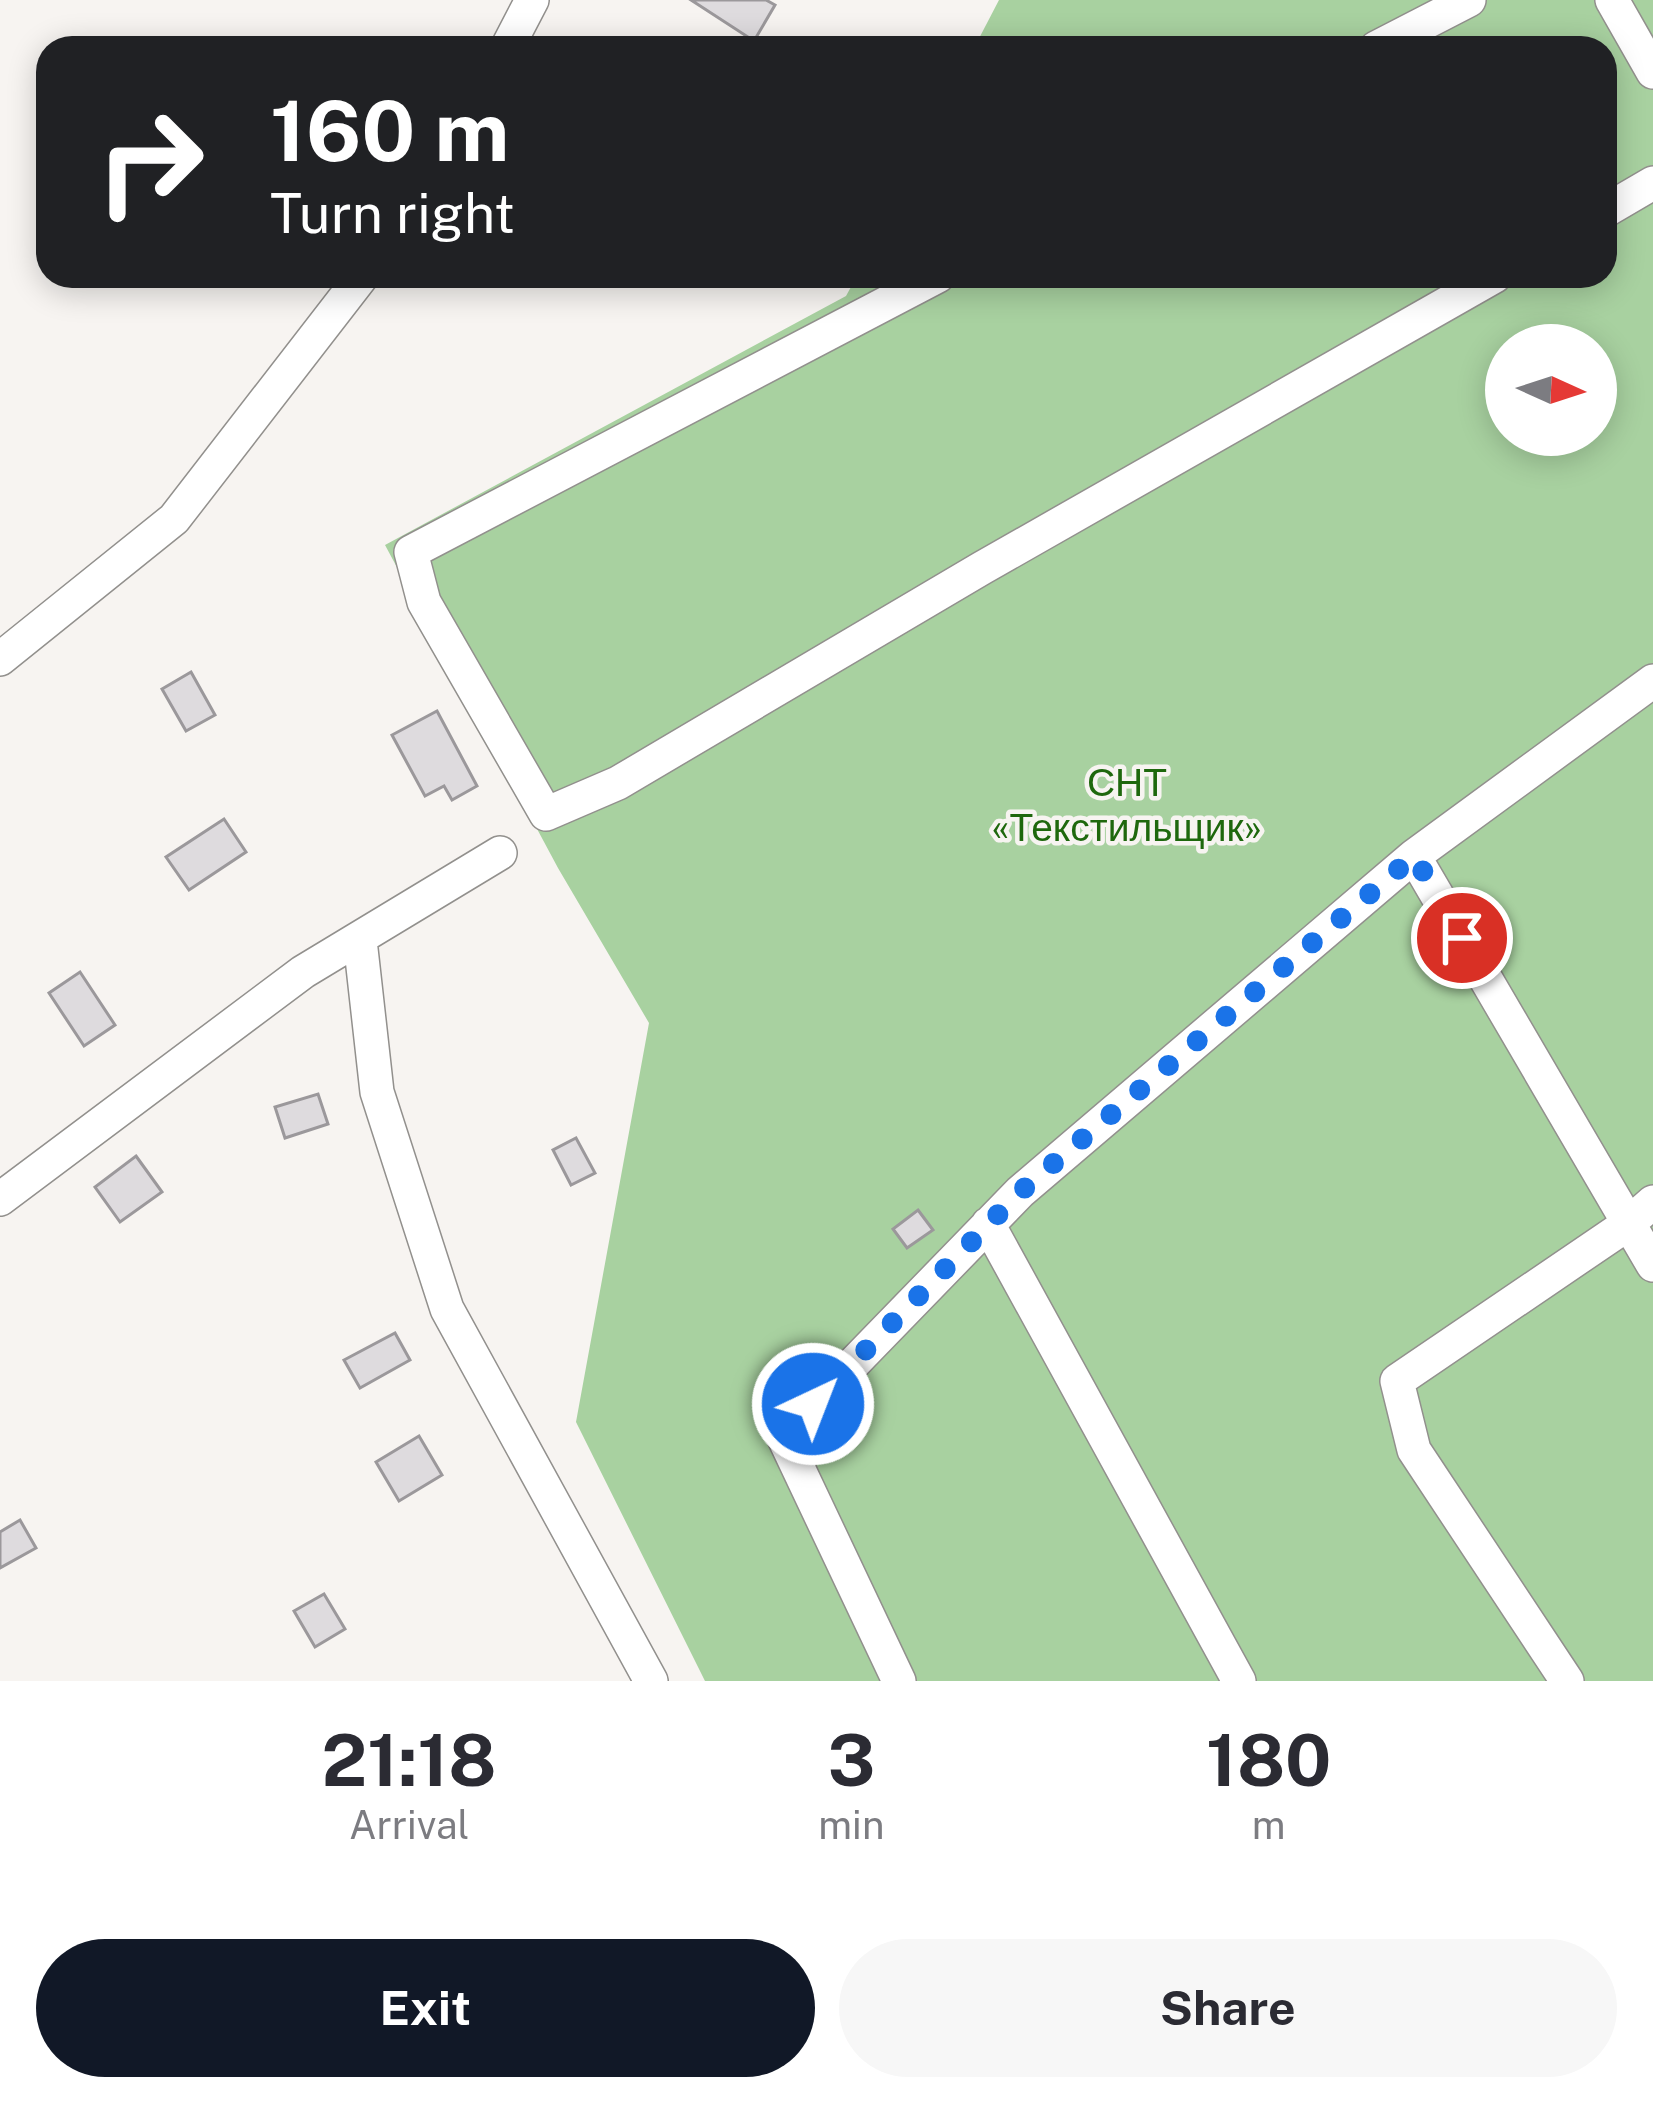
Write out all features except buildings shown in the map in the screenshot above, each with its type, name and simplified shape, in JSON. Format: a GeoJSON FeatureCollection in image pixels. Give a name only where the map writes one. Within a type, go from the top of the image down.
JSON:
{"type":"FeatureCollection","features":[{"type":"Feature","properties":{"kind":"street"},"geometry":{"type":"LineString","coordinates":[[512,36],[532,0]]}},
{"type":"Feature","properties":{"kind":"street"},"geometry":{"type":"LineString","coordinates":[[1399,36],[1468,0]]}},
{"type":"Feature","properties":{"kind":"street"},"geometry":{"type":"LineString","coordinates":[[1612,0],[1653,72]]}},
{"type":"Feature","properties":{"kind":"street"},"geometry":{"type":"LineString","coordinates":[[1617,204],[1653,183]]}},
{"type":"Feature","properties":{"kind":"street"},"geometry":{"type":"LineString","coordinates":[[0,658],[174,519],[353,288]]}},
{"type":"Feature","properties":{"kind":"street"},"geometry":{"type":"LineString","coordinates":[[915,288],[411,551],[424,602],[546,814],[619,783],[982,568],[1475,288]]}},
{"type":"Feature","properties":{"kind":"street"},"geometry":{"type":"LineString","coordinates":[[899,1681],[783,1436],[1020,1192],[1414,856],[1653,681]]}},
{"type":"Feature","properties":{"kind":"street"},"geometry":{"type":"LineString","coordinates":[[0,1199],[303,973],[500,854]]}},
{"type":"Feature","properties":{"kind":"street"},"geometry":{"type":"LineString","coordinates":[[1414,856],[1641,1213],[1653,1264]]}},
{"type":"Feature","properties":{"kind":"street"},"geometry":{"type":"LineString","coordinates":[[360,940],[376,1092],[447,1309],[651,1681]]}},
{"type":"Feature","properties":{"kind":"street"},"geometry":{"type":"LineString","coordinates":[[1567,1681],[1414,1450],[1397,1381],[1641,1213]]}},
{"type":"Feature","properties":{"kind":"street"},"geometry":{"type":"LineString","coordinates":[[988,1225],[1239,1681]]}},
{"type":"Feature","properties":{"kind":"green space","name":"СНТ «Текстильщик»"},"geometry":{"type":"Polygon","coordinates":[[[999,0],[1653,0],[1653,1681],[705,1681],[576,1422],[649,1023],[558,868],[385,545],[846,296],[850,288],[1617,288],[1617,36],[980,36],[999,0]]]}},
{"type":"Feature","properties":{"kind":"route"},"geometry":{"type":"LineString","coordinates":[[813,1404],[1020,1192],[1414,856],[1462,938]]}}]}
